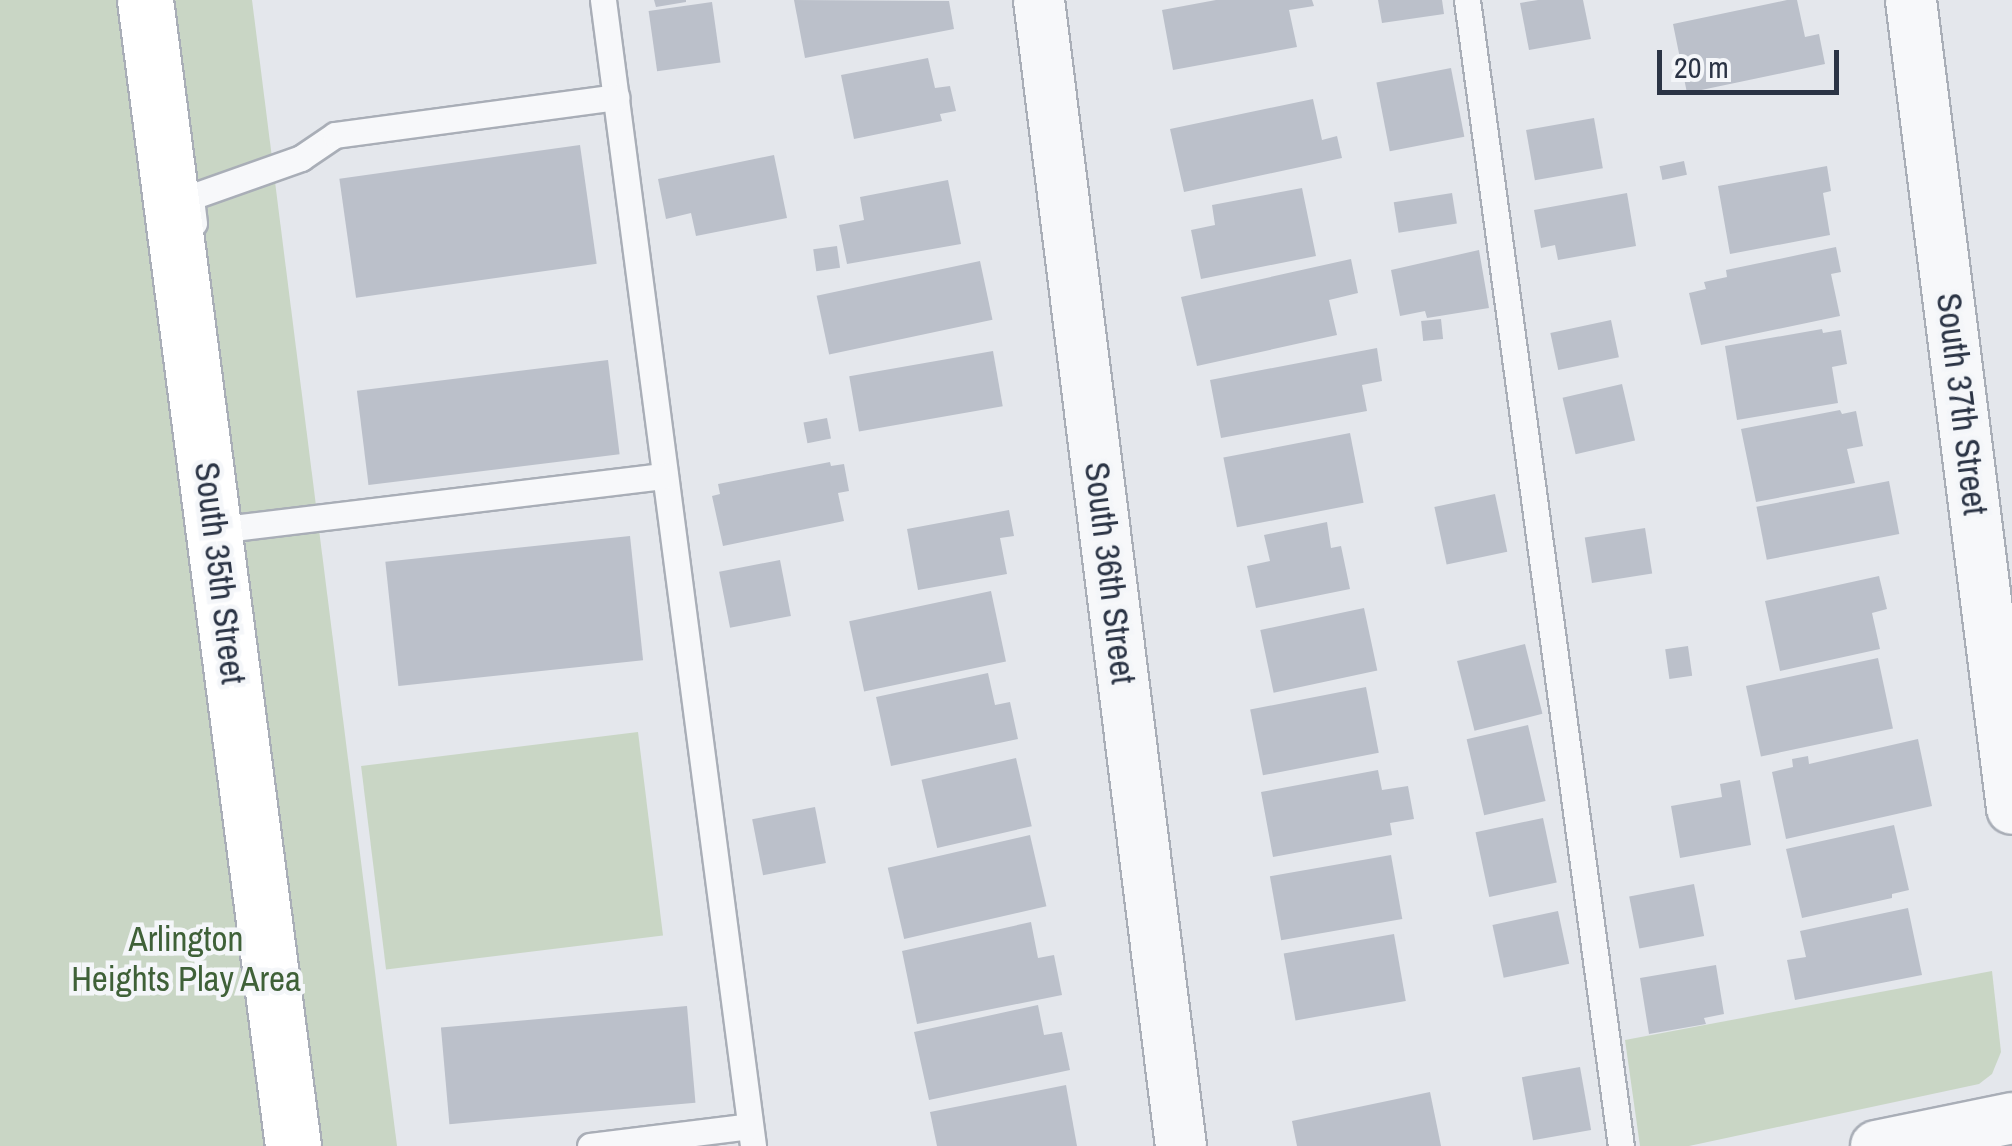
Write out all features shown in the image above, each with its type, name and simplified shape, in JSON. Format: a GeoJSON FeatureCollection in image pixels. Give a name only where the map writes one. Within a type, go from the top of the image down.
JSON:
{"type":"FeatureCollection","features":[{"type":"Feature","properties":{"kind":"main road","name":"South 35th Street"},"geometry":{"type":"LineString","coordinates":[[145,0],[293,1146]]}},
{"type":"Feature","properties":{"kind":"street","name":"South 36th Street"},"geometry":{"type":"LineString","coordinates":[[1039,0],[1181,1146]]}},
{"type":"Feature","properties":{"kind":"street","name":"South 37th Street"},"geometry":{"type":"LineString","coordinates":[[1912,0],[2012,808]]}},
{"type":"Feature","properties":{"kind":"street"},"geometry":{"type":"LineString","coordinates":[[1876,1146],[2012,1118]]}},
{"type":"Feature","properties":{"kind":"lane"},"geometry":{"type":"LineString","coordinates":[[590,1146],[752,1136],[603,0]]}},
{"type":"Feature","properties":{"kind":"lane"},"geometry":{"type":"LineString","coordinates":[[1467,0],[1621,1146]]}},
{"type":"Feature","properties":{"kind":"lane"},"geometry":{"type":"LineString","coordinates":[[310,1146],[191,197],[301,158],[335,136],[616,97]]}},
{"type":"Feature","properties":{"kind":"lane"},"geometry":{"type":"LineString","coordinates":[[232,528],[665,476]]}},
{"type":"Feature","properties":{"kind":"green space","name":"Arlington Heights Play Area"},"geometry":{"type":"Polygon","coordinates":[[[0,0],[252,0],[397,1146],[0,1146],[0,0]]]}},
{"type":"Feature","properties":{"kind":"green space"},"geometry":{"type":"Polygon","coordinates":[[[638,732],[663,935],[386,969],[361,766],[638,732]]]}},
{"type":"Feature","properties":{"kind":"green space"},"geometry":{"type":"Polygon","coordinates":[[[1992,971],[2001,1052],[1992,1074],[1979,1084],[1689,1146],[1640,1146],[1625,1040],[1992,971]]]}},
{"type":"Feature","properties":{"kind":"building"},"geometry":{"type":"Polygon","coordinates":[[[654,0],[686,0],[686,2],[656,7],[654,0]]]}},
{"type":"Feature","properties":{"kind":"building"},"geometry":{"type":"Polygon","coordinates":[[[794,0],[949,1],[954,29],[805,58],[794,0]]]}},
{"type":"Feature","properties":{"kind":"building"},"geometry":{"type":"Polygon","coordinates":[[[1216,0],[1312,0],[1314,6],[1289,10],[1297,47],[1173,70],[1162,10],[1216,0]]]}},
{"type":"Feature","properties":{"kind":"building"},"geometry":{"type":"Polygon","coordinates":[[[1378,0],[1442,0],[1444,14],[1382,23],[1378,0]]]}},
{"type":"Feature","properties":{"kind":"building"},"geometry":{"type":"Polygon","coordinates":[[[1583,0],[1591,39],[1529,50],[1520,3],[1583,0]]]}},
{"type":"Feature","properties":{"kind":"building"},"geometry":{"type":"Polygon","coordinates":[[[1797,0],[1805,37],[1819,34],[1825,64],[1687,93],[1673,24],[1797,0]]]}},
{"type":"Feature","properties":{"kind":"building"},"geometry":{"type":"Polygon","coordinates":[[[712,2],[720,62],[657,71],[649,11],[712,2]]]}},
{"type":"Feature","properties":{"kind":"building"},"geometry":{"type":"Polygon","coordinates":[[[928,58],[935,88],[950,86],[956,111],[940,114],[942,121],[854,139],[841,75],[928,58]]]}},
{"type":"Feature","properties":{"kind":"building"},"geometry":{"type":"Polygon","coordinates":[[[1451,68],[1464,137],[1390,151],[1376,83],[1451,68]]]}},
{"type":"Feature","properties":{"kind":"building"},"geometry":{"type":"Polygon","coordinates":[[[1313,99],[1322,140],[1337,136],[1342,158],[1184,192],[1170,129],[1313,99]]]}},
{"type":"Feature","properties":{"kind":"building"},"geometry":{"type":"Polygon","coordinates":[[[1594,118],[1603,168],[1535,180],[1526,130],[1594,118]]]}},
{"type":"Feature","properties":{"kind":"building"},"geometry":{"type":"Polygon","coordinates":[[[580,145],[597,264],[356,298],[339,179],[580,145]]]}},
{"type":"Feature","properties":{"kind":"building"},"geometry":{"type":"Polygon","coordinates":[[[774,155],[787,218],[696,236],[691,213],[666,219],[658,179],[774,155]]]}},
{"type":"Feature","properties":{"kind":"building"},"geometry":{"type":"Polygon","coordinates":[[[1684,161],[1687,175],[1662,180],[1660,166],[1684,161]]]}},
{"type":"Feature","properties":{"kind":"building"},"geometry":{"type":"Polygon","coordinates":[[[1827,166],[1831,191],[1823,193],[1830,235],[1730,254],[1718,186],[1827,166]]]}},
{"type":"Feature","properties":{"kind":"building"},"geometry":{"type":"Polygon","coordinates":[[[948,180],[961,244],[847,264],[839,225],[864,220],[860,197],[948,180]]]}},
{"type":"Feature","properties":{"kind":"building"},"geometry":{"type":"Polygon","coordinates":[[[1302,188],[1316,256],[1201,279],[1191,230],[1215,225],[1212,205],[1302,188]]]}},
{"type":"Feature","properties":{"kind":"building"},"geometry":{"type":"Polygon","coordinates":[[[1452,193],[1457,224],[1399,233],[1394,202],[1452,193]]]}},
{"type":"Feature","properties":{"kind":"building"},"geometry":{"type":"Polygon","coordinates":[[[1627,193],[1636,246],[1558,260],[1555,245],[1541,248],[1534,210],[1627,193]]]}},
{"type":"Feature","properties":{"kind":"building"},"geometry":{"type":"Polygon","coordinates":[[[837,246],[840,268],[816,271],[813,249],[837,246]]]}},
{"type":"Feature","properties":{"kind":"building"},"geometry":{"type":"Polygon","coordinates":[[[1836,247],[1841,272],[1831,274],[1840,316],[1701,345],[1689,293],[1706,289],[1704,282],[1727,277],[1726,270],[1836,247]]]}},
{"type":"Feature","properties":{"kind":"building"},"geometry":{"type":"Polygon","coordinates":[[[1479,250],[1489,308],[1427,318],[1425,311],[1400,316],[1391,270],[1479,250]]]}},
{"type":"Feature","properties":{"kind":"building"},"geometry":{"type":"Polygon","coordinates":[[[1351,259],[1358,293],[1329,300],[1337,335],[1197,366],[1181,297],[1351,259]]]}},
{"type":"Feature","properties":{"kind":"building"},"geometry":{"type":"Polygon","coordinates":[[[980,261],[992,320],[829,354],[817,296],[980,261]]]}},
{"type":"Feature","properties":{"kind":"building"},"geometry":{"type":"Polygon","coordinates":[[[1441,319],[1443,339],[1423,341],[1421,321],[1441,319]]]}},
{"type":"Feature","properties":{"kind":"building"},"geometry":{"type":"Polygon","coordinates":[[[1611,320],[1619,357],[1558,370],[1550,333],[1611,320]]]}},
{"type":"Feature","properties":{"kind":"building"},"geometry":{"type":"Polygon","coordinates":[[[1822,329],[1823,333],[1841,330],[1847,364],[1832,367],[1838,403],[1737,420],[1725,346],[1822,329]]]}},
{"type":"Feature","properties":{"kind":"building"},"geometry":{"type":"Polygon","coordinates":[[[1377,348],[1382,381],[1362,385],[1367,411],[1221,438],[1210,380],[1377,348]]]}},
{"type":"Feature","properties":{"kind":"building"},"geometry":{"type":"Polygon","coordinates":[[[993,351],[1003,406],[859,432],[849,376],[993,351]]]}},
{"type":"Feature","properties":{"kind":"building"},"geometry":{"type":"Polygon","coordinates":[[[608,360],[620,454],[368,485],[357,391],[608,360]]]}},
{"type":"Feature","properties":{"kind":"building"},"geometry":{"type":"Polygon","coordinates":[[[1622,384],[1635,441],[1576,454],[1563,398],[1622,384]]]}},
{"type":"Feature","properties":{"kind":"building"},"geometry":{"type":"Polygon","coordinates":[[[1840,410],[1842,414],[1856,411],[1863,446],[1847,449],[1855,483],[1756,502],[1741,429],[1840,410]]]}},
{"type":"Feature","properties":{"kind":"building"},"geometry":{"type":"Polygon","coordinates":[[[827,418],[831,439],[807,443],[803,423],[827,418]]]}},
{"type":"Feature","properties":{"kind":"building"},"geometry":{"type":"Polygon","coordinates":[[[1350,433],[1364,503],[1237,527],[1223,458],[1350,433]]]}},
{"type":"Feature","properties":{"kind":"building"},"geometry":{"type":"Polygon","coordinates":[[[830,462],[831,466],[844,464],[849,491],[838,493],[844,521],[723,546],[712,496],[720,494],[718,484],[830,462]]]}},
{"type":"Feature","properties":{"kind":"building"},"geometry":{"type":"Polygon","coordinates":[[[1889,481],[1899,534],[1767,560],[1756,507],[1889,481]]]}},
{"type":"Feature","properties":{"kind":"building"},"geometry":{"type":"Polygon","coordinates":[[[1495,494],[1507,552],[1447,565],[1434,507],[1495,494]]]}},
{"type":"Feature","properties":{"kind":"building"},"geometry":{"type":"Polygon","coordinates":[[[1009,510],[1014,536],[1000,538],[1007,574],[918,590],[907,529],[1009,510]]]}},
{"type":"Feature","properties":{"kind":"building"},"geometry":{"type":"Polygon","coordinates":[[[1327,522],[1331,548],[1341,546],[1350,589],[1256,608],[1247,566],[1270,561],[1264,535],[1327,522]]]}},
{"type":"Feature","properties":{"kind":"building"},"geometry":{"type":"Polygon","coordinates":[[[1645,528],[1652,573],[1592,583],[1585,538],[1645,528]]]}},
{"type":"Feature","properties":{"kind":"building"},"geometry":{"type":"Polygon","coordinates":[[[630,536],[643,660],[398,686],[385,562],[630,536]]]}},
{"type":"Feature","properties":{"kind":"building"},"geometry":{"type":"Polygon","coordinates":[[[780,560],[791,616],[730,628],[719,572],[780,560]]]}},
{"type":"Feature","properties":{"kind":"building"},"geometry":{"type":"Polygon","coordinates":[[[1879,576],[1887,609],[1872,613],[1880,649],[1780,671],[1765,601],[1879,576]]]}},
{"type":"Feature","properties":{"kind":"building"},"geometry":{"type":"Polygon","coordinates":[[[991,591],[1006,661],[864,692],[849,621],[991,591]]]}},
{"type":"Feature","properties":{"kind":"building"},"geometry":{"type":"Polygon","coordinates":[[[1364,608],[1377,671],[1274,693],[1260,630],[1364,608]]]}},
{"type":"Feature","properties":{"kind":"building"},"geometry":{"type":"Polygon","coordinates":[[[1525,644],[1542,714],[1474,731],[1457,661],[1525,644]]]}},
{"type":"Feature","properties":{"kind":"building"},"geometry":{"type":"Polygon","coordinates":[[[1688,646],[1692,676],[1669,679],[1665,649],[1688,646]]]}},
{"type":"Feature","properties":{"kind":"building"},"geometry":{"type":"Polygon","coordinates":[[[1878,658],[1893,728],[1761,756],[1746,686],[1878,658]]]}},
{"type":"Feature","properties":{"kind":"building"},"geometry":{"type":"Polygon","coordinates":[[[988,673],[995,705],[1010,702],[1018,739],[891,766],[876,697],[988,673]]]}},
{"type":"Feature","properties":{"kind":"building"},"geometry":{"type":"Polygon","coordinates":[[[1366,687],[1379,753],[1263,775],[1250,710],[1366,687]]]}},
{"type":"Feature","properties":{"kind":"building"},"geometry":{"type":"Polygon","coordinates":[[[1528,725],[1546,801],[1484,815],[1467,739],[1528,725]]]}},
{"type":"Feature","properties":{"kind":"building"},"geometry":{"type":"Polygon","coordinates":[[[1918,739],[1932,806],[1786,839],[1772,772],[1793,767],[1792,759],[1808,756],[1809,764],[1918,739]]]}},
{"type":"Feature","properties":{"kind":"building"},"geometry":{"type":"Polygon","coordinates":[[[1016,758],[1032,826],[937,848],[921,780],[1016,758]]]}},
{"type":"Feature","properties":{"kind":"building"},"geometry":{"type":"Polygon","coordinates":[[[1378,770],[1382,790],[1408,786],[1414,819],[1390,823],[1392,835],[1273,857],[1261,792],[1378,770]]]}},
{"type":"Feature","properties":{"kind":"building"},"geometry":{"type":"Polygon","coordinates":[[[1740,780],[1751,845],[1680,858],[1671,806],[1722,797],[1720,784],[1740,780]]]}},
{"type":"Feature","properties":{"kind":"building"},"geometry":{"type":"Polygon","coordinates":[[[815,807],[826,863],[763,875],[752,819],[815,807]]]}},
{"type":"Feature","properties":{"kind":"building"},"geometry":{"type":"Polygon","coordinates":[[[1543,818],[1557,883],[1489,897],[1476,832],[1543,818]]]}},
{"type":"Feature","properties":{"kind":"building"},"geometry":{"type":"Polygon","coordinates":[[[1894,825],[1909,890],[1892,894],[1892,898],[1802,918],[1786,849],[1894,825]]]}},
{"type":"Feature","properties":{"kind":"building"},"geometry":{"type":"Polygon","coordinates":[[[1030,835],[1046,906],[904,939],[888,868],[1030,835]]]}},
{"type":"Feature","properties":{"kind":"building"},"geometry":{"type":"Polygon","coordinates":[[[1391,855],[1402,919],[1281,940],[1270,876],[1391,855]]]}},
{"type":"Feature","properties":{"kind":"building"},"geometry":{"type":"Polygon","coordinates":[[[1694,884],[1704,936],[1639,949],[1629,897],[1694,884]]]}},
{"type":"Feature","properties":{"kind":"building"},"geometry":{"type":"Polygon","coordinates":[[[1908,908],[1922,975],[1795,1000],[1787,960],[1806,957],[1800,931],[1908,908]]]}},
{"type":"Feature","properties":{"kind":"building"},"geometry":{"type":"Polygon","coordinates":[[[1558,911],[1569,964],[1504,978],[1492,925],[1558,911]]]}},
{"type":"Feature","properties":{"kind":"building"},"geometry":{"type":"Polygon","coordinates":[[[1031,922],[1038,958],[1054,955],[1062,995],[917,1024],[902,951],[1031,922]]]}},
{"type":"Feature","properties":{"kind":"building"},"geometry":{"type":"Polygon","coordinates":[[[1394,934],[1406,1001],[1296,1020],[1284,953],[1394,934]]]}},
{"type":"Feature","properties":{"kind":"building"},"geometry":{"type":"Polygon","coordinates":[[[1716,965],[1724,1014],[1704,1018],[1706,1024],[1649,1034],[1640,978],[1716,965]]]}},
{"type":"Feature","properties":{"kind":"building"},"geometry":{"type":"Polygon","coordinates":[[[1038,1005],[1044,1035],[1062,1032],[1070,1070],[929,1100],[914,1032],[1038,1005]]]}},
{"type":"Feature","properties":{"kind":"building"},"geometry":{"type":"Polygon","coordinates":[[[687,1006],[695,1103],[449,1124],[441,1028],[687,1006]]]}},
{"type":"Feature","properties":{"kind":"building"},"geometry":{"type":"Polygon","coordinates":[[[1580,1067],[1591,1130],[1533,1140],[1522,1077],[1580,1067]]]}},
{"type":"Feature","properties":{"kind":"building"},"geometry":{"type":"Polygon","coordinates":[[[1066,1085],[1077,1146],[937,1146],[930,1112],[1066,1085]]]}},
{"type":"Feature","properties":{"kind":"building"},"geometry":{"type":"Polygon","coordinates":[[[1430,1092],[1441,1146],[1297,1146],[1292,1121],[1430,1092]]]}}]}
